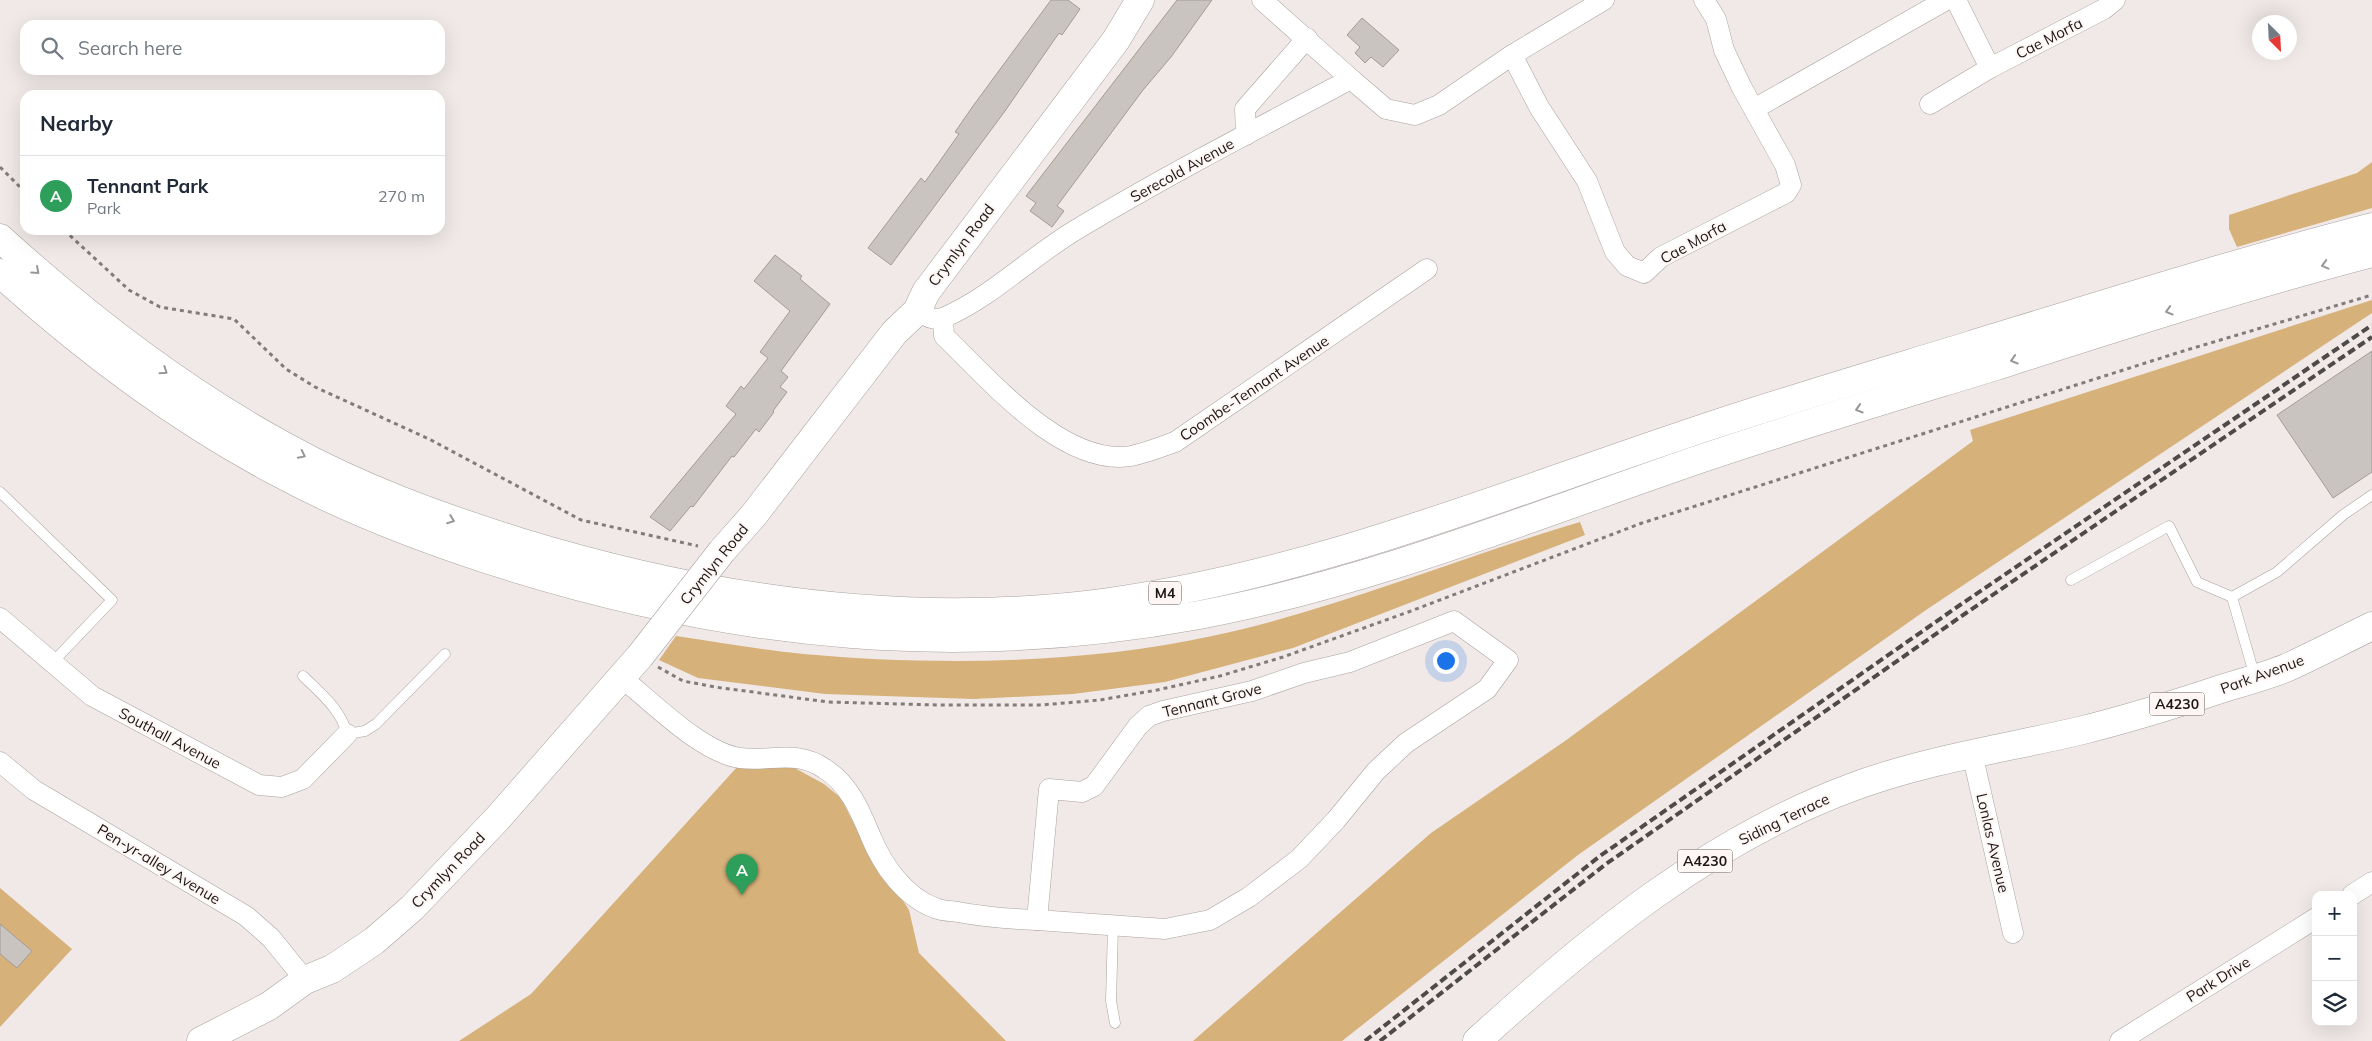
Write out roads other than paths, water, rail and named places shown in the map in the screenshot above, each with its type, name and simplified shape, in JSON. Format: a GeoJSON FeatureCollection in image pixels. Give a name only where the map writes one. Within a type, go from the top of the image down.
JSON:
{"type":"FeatureCollection","features":[{"type":"Feature","properties":{"kind":"main road","name":"Crymlyn Road"},"geometry":{"type":"LineString","coordinates":[[201,1041],[269,1006],[305,980],[332,969],[374,941],[412,908],[497,819],[622,678],[722,551],[753,516],[894,333],[917,311],[926,292],[1116,40],[1140,0]]}},
{"type":"Feature","properties":{"kind":"main road","name":"M4"},"geometry":{"type":"LineString","coordinates":[[0,238],[58,291],[126,344],[210,403],[289,449],[370,488],[458,523],[592,564],[734,594],[828,606],[920,612],[1013,611],[1106,603],[1199,587],[1289,566],[1393,536],[1716,424],[2242,261],[2372,227]]}},
{"type":"Feature","properties":{"kind":"main road","name":"M4"},"geometry":{"type":"LineString","coordinates":[[0,273],[42,311],[119,370],[197,424],[276,472],[360,513],[451,548],[585,589],[733,621],[827,633],[921,639],[1015,638],[1109,629],[1203,614],[1296,592],[1401,562],[1754,442],[2266,281],[2372,253]]}},
{"type":"Feature","properties":{"kind":"main road","name":"Park Avenue"},"geometry":{"type":"LineString","coordinates":[[1972,753],[2080,730],[2178,704],[2284,668],[2372,626]]}},
{"type":"Feature","properties":{"kind":"main road","name":"Siding Terrace"},"geometry":{"type":"LineString","coordinates":[[1477,1041],[1531,992],[1608,929],[1678,878],[1737,841],[1796,810],[1852,787],[1972,753]]}},
{"type":"Feature","properties":{"kind":"street"},"geometry":{"type":"LineString","coordinates":[[1262,0],[1308,38],[1386,109],[1415,115],[1438,105],[1512,55],[1604,0]]}},
{"type":"Feature","properties":{"kind":"street","name":"Cae Morfa"},"geometry":{"type":"LineString","coordinates":[[1512,55],[1539,107],[1587,181],[1615,252],[1626,266],[1644,273],[1661,257],[1786,193],[1791,185],[1785,165],[1724,50],[1716,19],[1704,0]]}},
{"type":"Feature","properties":{"kind":"street"},"geometry":{"type":"LineString","coordinates":[[1754,109],[1946,0]]}},
{"type":"Feature","properties":{"kind":"street"},"geometry":{"type":"LineString","coordinates":[[1956,0],[1990,68]]}},
{"type":"Feature","properties":{"kind":"street","name":"Cae Morfa"},"geometry":{"type":"LineString","coordinates":[[1930,104],[1990,68],[2104,9],[2115,0]]}},
{"type":"Feature","properties":{"kind":"street"},"geometry":{"type":"LineString","coordinates":[[1246,135],[1245,109],[1308,38]]}},
{"type":"Feature","properties":{"kind":"street","name":"Serecold Avenue"},"geometry":{"type":"LineString","coordinates":[[943,318],[978,298],[1073,232],[1246,135],[1351,79]]}},
{"type":"Feature","properties":{"kind":"street","name":"Coombe-Tennant Avenue"},"geometry":{"type":"LineString","coordinates":[[943,318],[944,336],[1042,428],[1088,453],[1130,456],[1175,442],[1427,269]]}},
{"type":"Feature","properties":{"kind":"street"},"geometry":{"type":"LineString","coordinates":[[917,311],[931,320],[943,318]]}},
{"type":"Feature","properties":{"kind":"street","name":"Southall Avenue"},"geometry":{"type":"LineString","coordinates":[[0,618],[92,696],[259,785],[282,787],[303,780],[347,734]]}},
{"type":"Feature","properties":{"kind":"street","name":"Tennant Grove"},"geometry":{"type":"LineString","coordinates":[[1454,621],[1508,660],[1488,689],[1406,743],[1376,771],[1336,820],[1299,859],[1249,897],[1210,920],[1165,929],[1113,927],[1037,920],[1049,789],[1082,792],[1094,786],[1138,726],[1149,716],[1163,711],[1252,691],[1304,673],[1350,662],[1454,621]]}},
{"type":"Feature","properties":{"kind":"street"},"geometry":{"type":"LineString","coordinates":[[622,678],[702,743],[720,752],[740,758],[788,756],[807,760],[825,769],[847,788],[891,874],[911,892],[935,908],[980,916],[1037,920]]}},
{"type":"Feature","properties":{"kind":"street","name":"Lonlas Avenue"},"geometry":{"type":"LineString","coordinates":[[1972,753],[2013,933]]}},
{"type":"Feature","properties":{"kind":"street","name":"Pen-yr-alley Avenue"},"geometry":{"type":"LineString","coordinates":[[0,762],[34,790],[246,916],[271,938],[305,980]]}},
{"type":"Feature","properties":{"kind":"street"},"geometry":{"type":"LineString","coordinates":[[2357,892],[2372,882]]}},
{"type":"Feature","properties":{"kind":"street","name":"Park Drive"},"geometry":{"type":"LineString","coordinates":[[2120,1041],[2312,921]]}},
{"type":"Feature","properties":{"kind":"lane"},"geometry":{"type":"LineString","coordinates":[[0,492],[112,600],[52,663]]}},
{"type":"Feature","properties":{"kind":"lane"},"geometry":{"type":"LineString","coordinates":[[2232,597],[2277,572],[2342,515],[2372,495]]}},
{"type":"Feature","properties":{"kind":"lane"},"geometry":{"type":"LineString","coordinates":[[2071,580],[2169,526],[2197,582],[2232,597]]}},
{"type":"Feature","properties":{"kind":"lane"},"geometry":{"type":"LineString","coordinates":[[2232,597],[2256,678]]}},
{"type":"Feature","properties":{"kind":"lane"},"geometry":{"type":"LineString","coordinates":[[303,676],[338,711],[347,734],[365,731],[376,724],[445,654]]}},
{"type":"Feature","properties":{"kind":"lane"},"geometry":{"type":"LineString","coordinates":[[1113,927],[1110,1001],[1115,1023]]}},
{"type":"Feature","properties":{"kind":"railway"},"geometry":{"type":"LineString","coordinates":[[1365,1041],[1600,856],[1960,605],[2372,325]]}},
{"type":"Feature","properties":{"kind":"railway"},"geometry":{"type":"LineString","coordinates":[[1380,1041],[1606,864],[1966,613],[2372,337]]}},
{"type":"Feature","properties":{"kind":"place","name":"Tennant Park"},"geometry":{"type":"Point","coordinates":[742,895]}}]}
